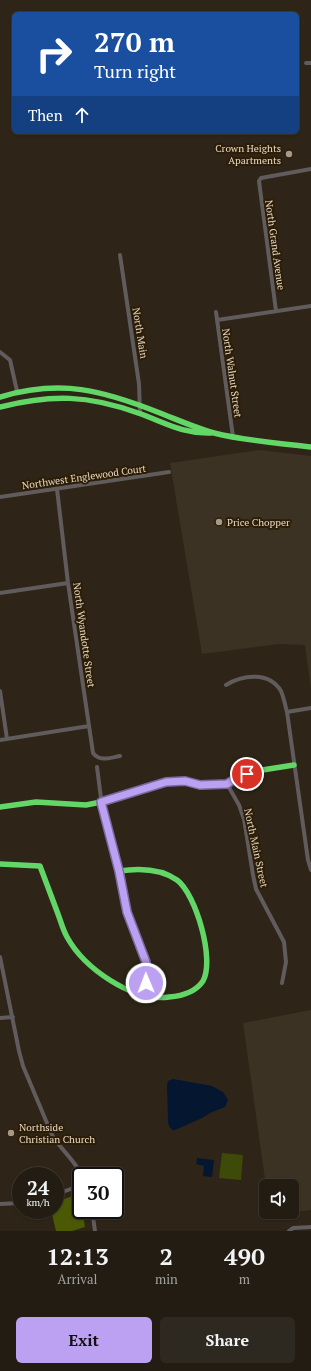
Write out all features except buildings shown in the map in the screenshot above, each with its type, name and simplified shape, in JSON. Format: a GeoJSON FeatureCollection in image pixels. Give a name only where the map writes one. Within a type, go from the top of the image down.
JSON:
{"type":"FeatureCollection","features":[{"type":"Feature","properties":{"kind":"street","name":"North Grand Avenue"},"geometry":{"type":"LineString","coordinates":[[276,311],[259,181],[261,178],[311,169]]}},
{"type":"Feature","properties":{"kind":"street","name":"North Main"},"geometry":{"type":"LineString","coordinates":[[120,255],[140,384],[140,414]]}},
{"type":"Feature","properties":{"kind":"street"},"geometry":{"type":"LineString","coordinates":[[217,320],[311,306]]}},
{"type":"Feature","properties":{"kind":"street","name":"North Walnut Street"},"geometry":{"type":"LineString","coordinates":[[216,312],[233,436]]}},
{"type":"Feature","properties":{"kind":"street"},"geometry":{"type":"LineString","coordinates":[[0,352],[10,360],[17,391]]}},
{"type":"Feature","properties":{"kind":"street"},"geometry":{"type":"LineString","coordinates":[[0,397],[17,391],[59,387],[102,392],[215,433],[311,447]]}},
{"type":"Feature","properties":{"kind":"street"},"geometry":{"type":"LineString","coordinates":[[0,407],[32,399],[70,397],[96,400],[140,414],[176,429],[196,433],[215,433]]}},
{"type":"Feature","properties":{"kind":"street","name":"Northwest Englewood Court"},"geometry":{"type":"LineString","coordinates":[[0,497],[169,472]]}},
{"type":"Feature","properties":{"kind":"street","name":"North Wyandotte Street"},"geometry":{"type":"LineString","coordinates":[[57,489],[68,583],[93,753],[94,756],[102,759],[120,756]]}},
{"type":"Feature","properties":{"kind":"street"},"geometry":{"type":"LineString","coordinates":[[0,593],[68,583]]}},
{"type":"Feature","properties":{"kind":"street"},"geometry":{"type":"LineString","coordinates":[[226,685],[235,679],[255,676],[266,679],[280,690],[287,712],[308,860],[311,870]]}},
{"type":"Feature","properties":{"kind":"street"},"geometry":{"type":"LineString","coordinates":[[0,691],[7,739]]}},
{"type":"Feature","properties":{"kind":"street"},"geometry":{"type":"LineString","coordinates":[[287,712],[311,708]]}},
{"type":"Feature","properties":{"kind":"street"},"geometry":{"type":"LineString","coordinates":[[0,740],[89,726]]}},
{"type":"Feature","properties":{"kind":"street"},"geometry":{"type":"LineString","coordinates":[[0,807],[36,802],[60,802],[77,805],[101,802],[166,782],[185,781],[200,785],[227,784],[238,777],[256,771],[294,765]]}},
{"type":"Feature","properties":{"kind":"street"},"geometry":{"type":"LineString","coordinates":[[96,767],[101,802],[119,871],[127,912],[146,962],[147,976],[143,994]]}},
{"type":"Feature","properties":{"kind":"street","name":"North Main Street"},"geometry":{"type":"LineString","coordinates":[[227,784],[240,805],[244,819],[252,875],[256,889],[284,942],[286,962],[282,983]]}},
{"type":"Feature","properties":{"kind":"street"},"geometry":{"type":"LineString","coordinates":[[0,864],[40,866],[66,936],[78,955],[114,984],[152,997],[169,998],[188,994],[196,989],[204,980],[207,971],[207,961],[199,920],[183,886],[178,881],[166,874],[155,870],[137,868],[119,871]]}},
{"type":"Feature","properties":{"kind":"street"},"geometry":{"type":"LineString","coordinates":[[0,957],[23,1066],[52,1136],[57,1144],[70,1157],[76,1167]]}},
{"type":"Feature","properties":{"kind":"street"},"geometry":{"type":"LineString","coordinates":[[0,1018],[13,1017]]}},
{"type":"Feature","properties":{"kind":"street"},"geometry":{"type":"LineString","coordinates":[[0,1204],[12,1203]]}},
{"type":"Feature","properties":{"kind":"street"},"geometry":{"type":"LineString","coordinates":[[94,1219],[96,1231]]}},
{"type":"Feature","properties":{"kind":"street"},"geometry":{"type":"LineString","coordinates":[[288,1231],[294,1228],[311,1227]]}},
{"type":"Feature","properties":{"kind":"shaded area"},"geometry":{"type":"Polygon","coordinates":[[[260,450],[311,456],[311,689],[305,645],[279,644],[202,654],[170,463],[260,450]]]}},
{"type":"Feature","properties":{"kind":"shaded area"},"geometry":{"type":"Polygon","coordinates":[[[311,1010],[311,1210],[299,1211],[299,1179],[265,1179],[243,1023],[311,1010]]]}},
{"type":"Feature","properties":{"kind":"green space"},"geometry":{"type":"Polygon","coordinates":[[[222,1153],[243,1155],[241,1180],[219,1178],[222,1153]]]}},
{"type":"Feature","properties":{"kind":"green space"},"geometry":{"type":"Polygon","coordinates":[[[72,1196],[72,1219],[84,1219],[85,1227],[72,1231],[56,1231],[53,1219],[64,1219],[64,1199],[72,1196]]]}},
{"type":"Feature","properties":{"kind":"water"},"geometry":{"type":"Polygon","coordinates":[[[173,1079],[212,1086],[223,1092],[228,1100],[225,1107],[172,1130],[168,1122],[167,1085],[168,1081],[173,1079]]]}},
{"type":"Feature","properties":{"kind":"water"},"geometry":{"type":"Polygon","coordinates":[[[197,1158],[214,1160],[212,1177],[203,1176],[204,1166],[196,1164],[197,1158]]]}},
{"type":"Feature","properties":{"kind":"traffic: fast"},"geometry":{"type":"LineString","coordinates":[[0,397],[22,392],[62,388],[100,393],[139,405],[214,433],[250,440],[311,447]]}},
{"type":"Feature","properties":{"kind":"traffic: fast"},"geometry":{"type":"LineString","coordinates":[[0,407],[36,400],[70,398],[120,407],[173,427],[191,432],[211,433]]}},
{"type":"Feature","properties":{"kind":"traffic: fast"},"geometry":{"type":"LineString","coordinates":[[0,807],[36,802],[86,805],[101,802],[166,782],[185,781],[200,785],[227,784],[238,777],[256,771],[294,765]]}},
{"type":"Feature","properties":{"kind":"traffic: fast"},"geometry":{"type":"LineString","coordinates":[[0,864],[40,866],[67,937],[85,960],[110,980],[140,994],[155,997],[179,996],[192,991],[203,981],[206,971],[207,958],[202,928],[191,899],[184,887],[177,880],[164,873],[156,871],[142,869],[119,871]]}},
{"type":"Feature","properties":{"kind":"place","name":"Crown Heights Apartments"},"geometry":{"type":"Point","coordinates":[289,154]}},
{"type":"Feature","properties":{"kind":"place","name":"Price Chopper"},"geometry":{"type":"Point","coordinates":[219,522]}},
{"type":"Feature","properties":{"kind":"place","name":"Northside Christian Church"},"geometry":{"type":"Point","coordinates":[11,1133]}},
{"type":"Feature","properties":{"kind":"route"},"geometry":{"type":"LineString","coordinates":[[146,983],[146,962],[127,912],[119,871],[101,802],[155,784],[178,781],[185,781],[200,785],[227,784],[238,777],[247,774]]}}]}
